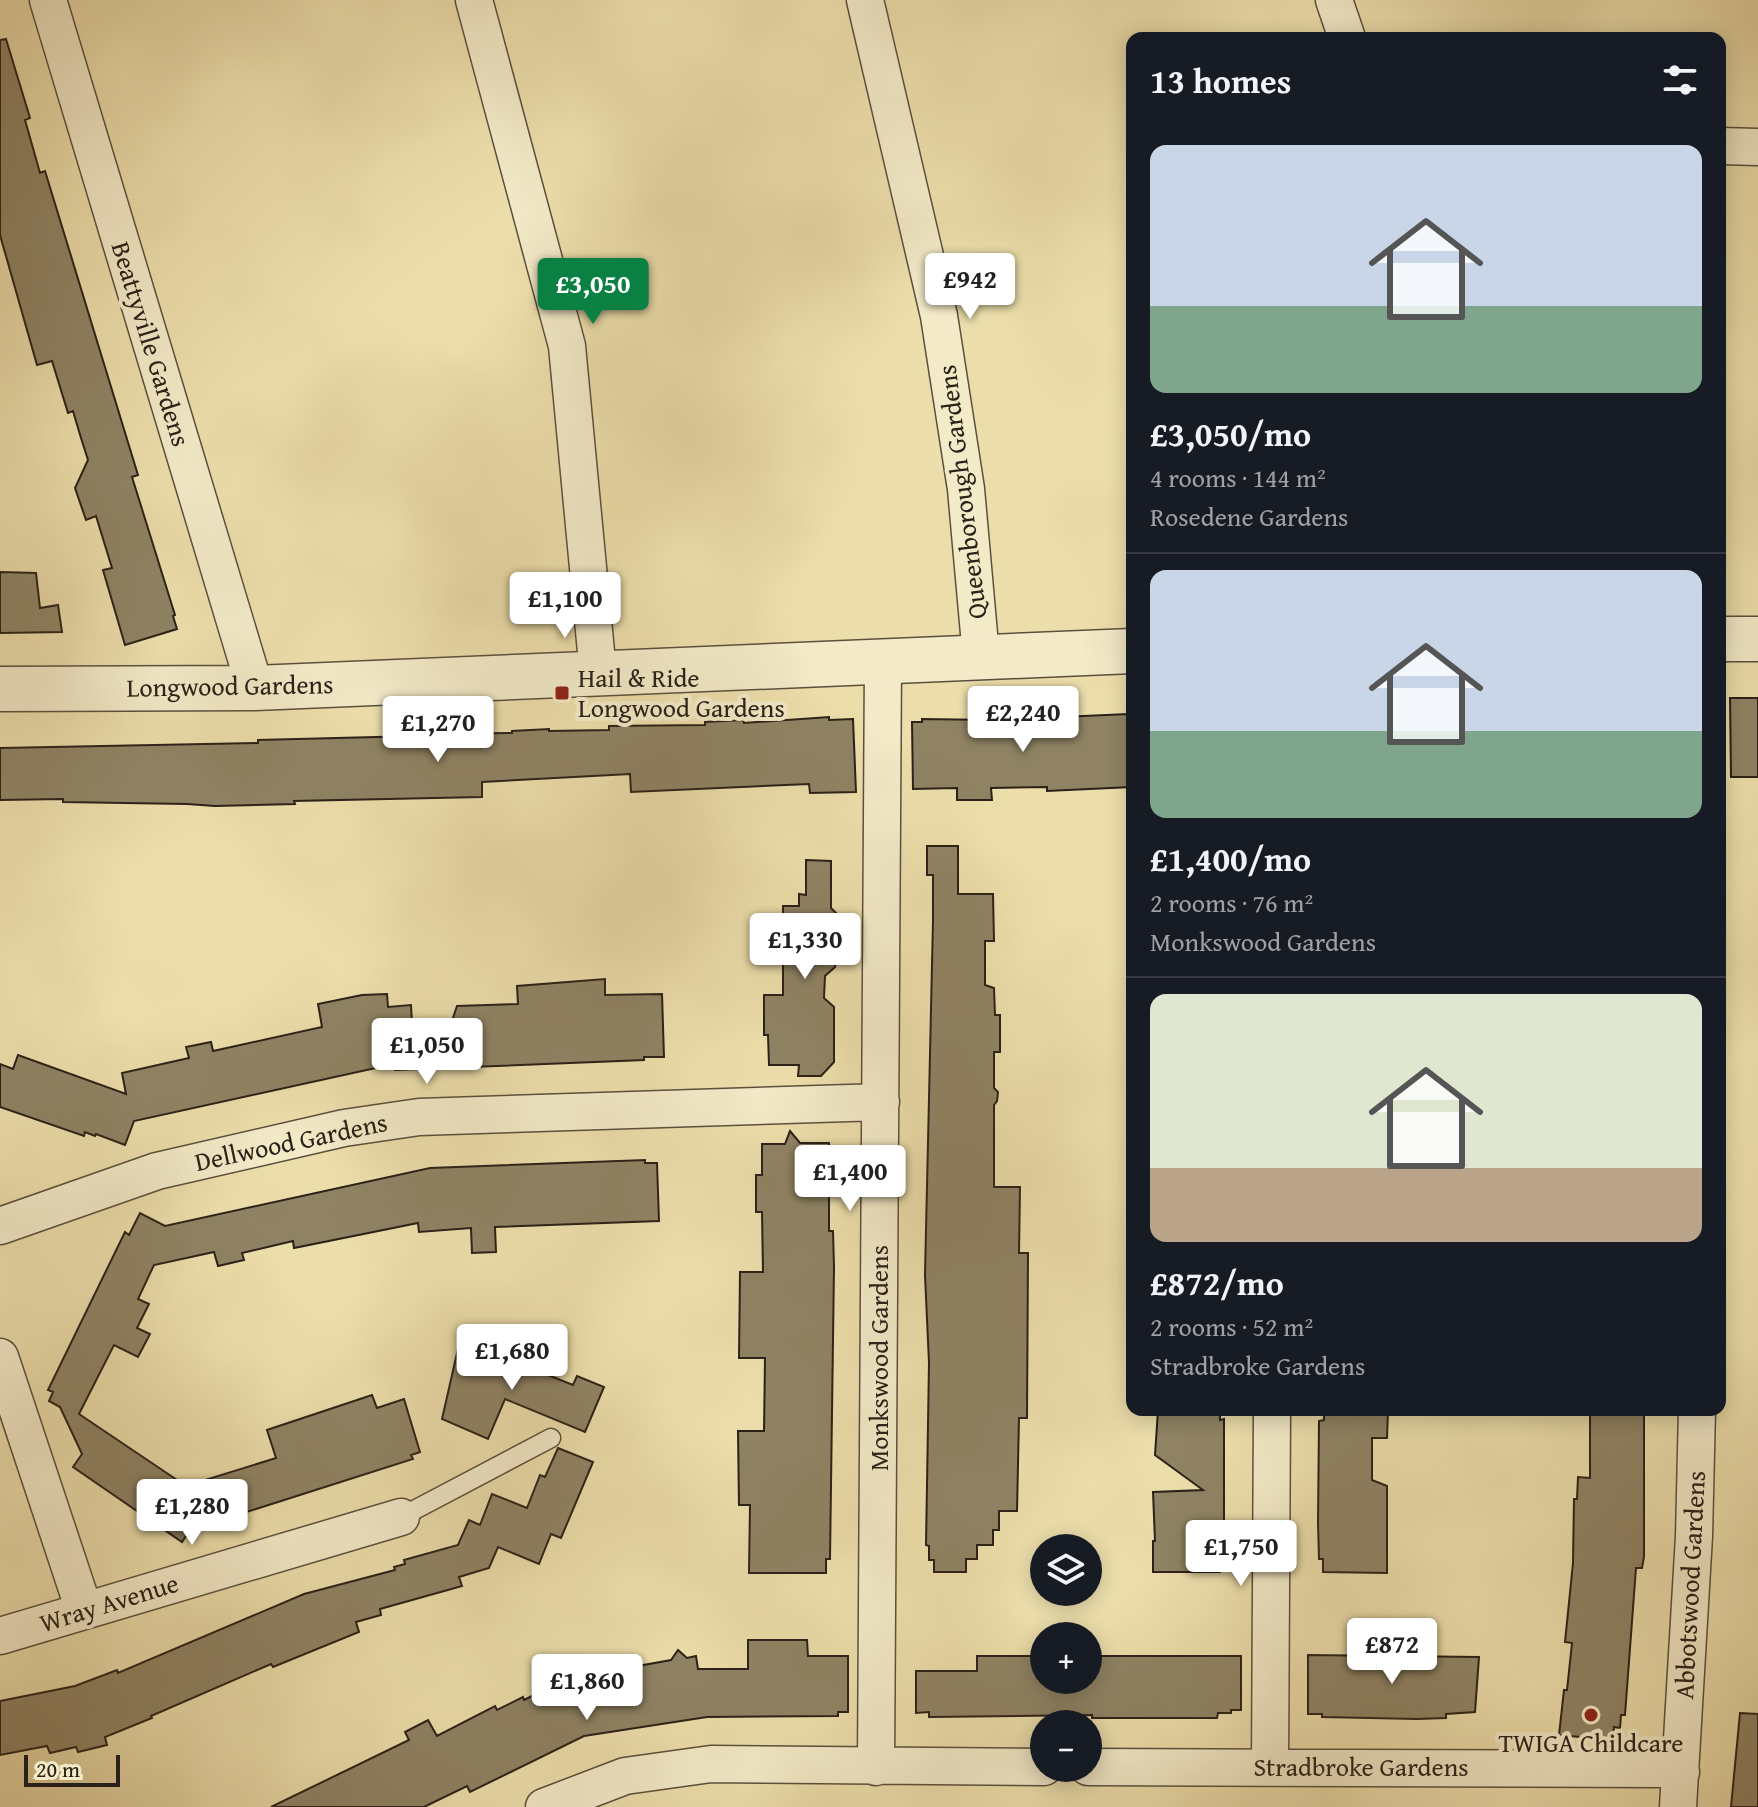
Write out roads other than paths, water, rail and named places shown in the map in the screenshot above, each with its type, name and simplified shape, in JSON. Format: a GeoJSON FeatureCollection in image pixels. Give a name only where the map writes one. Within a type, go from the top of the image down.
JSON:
{"type":"FeatureCollection","features":[{"type":"Feature","properties":{"kind":"street","name":"Beattyville Gardens"},"geometry":{"type":"LineString","coordinates":[[48,0],[255,688]]}},
{"type":"Feature","properties":{"kind":"street"},"geometry":{"type":"LineString","coordinates":[[474,0],[567,346],[598,673]]}},
{"type":"Feature","properties":{"kind":"street","name":"Queenborough Gardens"},"geometry":{"type":"LineString","coordinates":[[865,0],[939,316],[966,489],[981,656]]}},
{"type":"Feature","properties":{"kind":"street"},"geometry":{"type":"LineString","coordinates":[[1334,0],[1345,32]]}},
{"type":"Feature","properties":{"kind":"street"},"geometry":{"type":"LineString","coordinates":[[1726,146],[1758,147]]}},
{"type":"Feature","properties":{"kind":"street"},"geometry":{"type":"LineString","coordinates":[[1726,639],[1758,639]]}},
{"type":"Feature","properties":{"kind":"street","name":"Longwood Gardens"},"geometry":{"type":"LineString","coordinates":[[0,689],[255,688],[1126,651]]}},
{"type":"Feature","properties":{"kind":"street","name":"Monkswood Gardens"},"geometry":{"type":"LineString","coordinates":[[876,1767],[883,660]]}},
{"type":"Feature","properties":{"kind":"street","name":"Dellwood Gardens"},"geometry":{"type":"LineString","coordinates":[[0,1226],[157,1171],[344,1128],[419,1117],[881,1102]]}},
{"type":"Feature","properties":{"kind":"street"},"geometry":{"type":"LineString","coordinates":[[0,1357],[84,1610]]}},
{"type":"Feature","properties":{"kind":"street"},"geometry":{"type":"LineString","coordinates":[[1270,1766],[1272,1416]]}},
{"type":"Feature","properties":{"kind":"street","name":"Abbotswood Gardens"},"geometry":{"type":"LineString","coordinates":[[1678,1807],[1694,1536],[1697,1416]]}},
{"type":"Feature","properties":{"kind":"street","name":"Wray Avenue"},"geometry":{"type":"LineString","coordinates":[[0,1636],[401,1517]]}},
{"type":"Feature","properties":{"kind":"street"},"geometry":{"type":"LineString","coordinates":[[544,1807],[625,1776],[711,1764],[1030,1767]]}},
{"type":"Feature","properties":{"kind":"street","name":"Stradbroke Gardens"},"geometry":{"type":"LineString","coordinates":[[1102,1767],[1649,1769],[1681,1772]]}},
{"type":"Feature","properties":{"kind":"lane"},"geometry":{"type":"LineString","coordinates":[[401,1517],[551,1438]]}},
{"type":"Feature","properties":{"kind":"place","name":"Hail & Ride Longwood Gardens"},"geometry":{"type":"Point","coordinates":[562,693]}},
{"type":"Feature","properties":{"kind":"place","name":"TWIGA Childcare"},"geometry":{"type":"Point","coordinates":[1591,1715]}}]}
